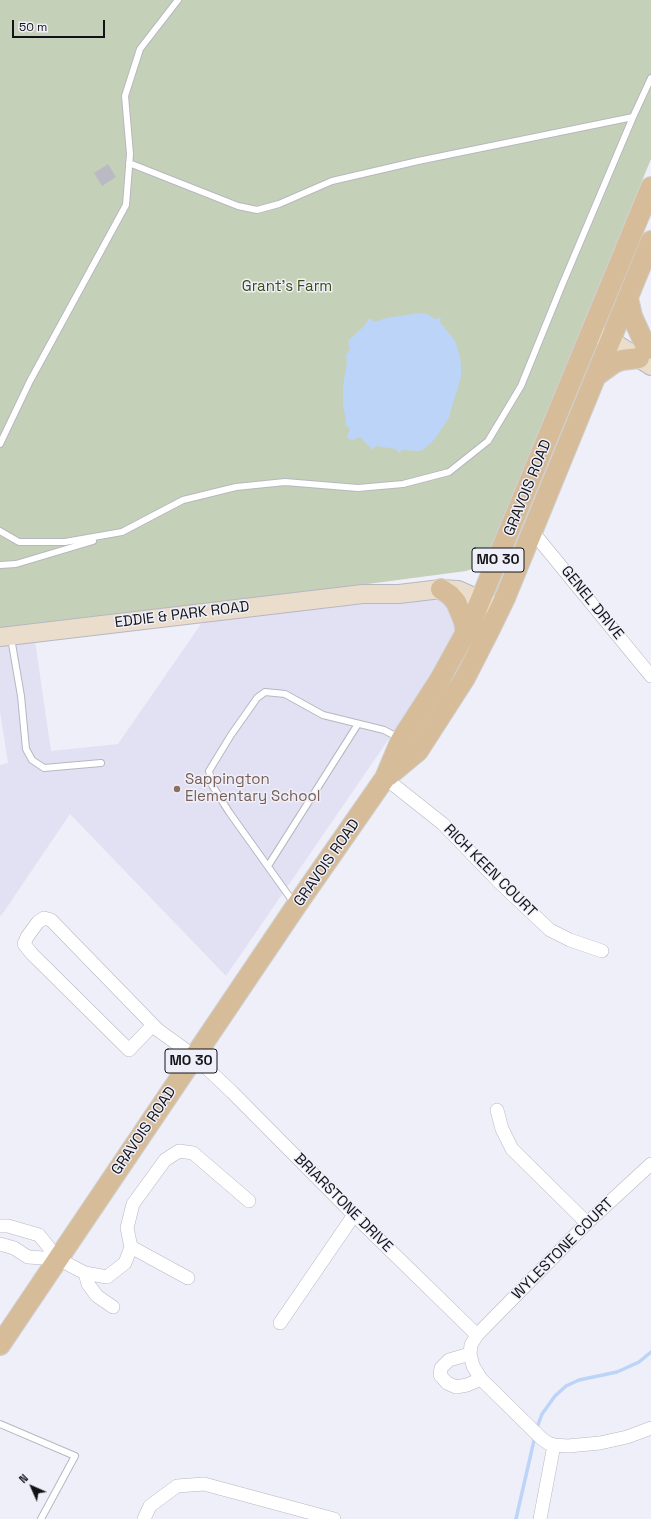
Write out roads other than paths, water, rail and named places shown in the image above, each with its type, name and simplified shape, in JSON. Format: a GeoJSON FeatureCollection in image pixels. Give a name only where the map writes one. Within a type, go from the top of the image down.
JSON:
{"type":"FeatureCollection","features":[{"type":"Feature","properties":{"kind":"main road","name":"GRAVOIS ROAD"},"geometry":{"type":"LineString","coordinates":[[0,1345],[194,1056],[385,778],[401,740],[439,682],[466,634],[484,594],[651,187]]}},
{"type":"Feature","properties":{"kind":"main road","name":"GRAVOIS ROAD"},"geometry":{"type":"LineString","coordinates":[[385,778],[418,751],[464,678],[502,603],[651,242]]}},
{"type":"Feature","properties":{"kind":"main road"},"geometry":{"type":"LineString","coordinates":[[596,376],[614,363],[622,360],[647,357],[632,316],[628,298]]}},
{"type":"Feature","properties":{"kind":"main road"},"geometry":{"type":"LineString","coordinates":[[441,589],[450,595],[456,602],[464,621],[466,634]]}},
{"type":"Feature","properties":{"kind":"street"},"geometry":{"type":"LineString","coordinates":[[594,327],[612,335],[647,357]]}},
{"type":"Feature","properties":{"kind":"street","name":"GENEL DRIVE"},"geometry":{"type":"LineString","coordinates":[[532,531],[651,676]]}},
{"type":"Feature","properties":{"kind":"street","name":"EDDIE & PARK ROAD"},"geometry":{"type":"LineString","coordinates":[[364,594],[396,584],[455,578],[472,582],[484,594]]}},
{"type":"Feature","properties":{"kind":"street","name":"EDDIE & PARK ROAD"},"geometry":{"type":"LineString","coordinates":[[5,637],[364,594],[399,594],[441,589],[458,590],[484,594],[502,603]]}},
{"type":"Feature","properties":{"kind":"street","name":"RICH KEEN COURT"},"geometry":{"type":"LineString","coordinates":[[385,778],[442,824],[499,882],[550,930],[570,940],[602,951]]}},
{"type":"Feature","properties":{"kind":"street","name":"BRIARSTONE DRIVE"},"geometry":{"type":"LineString","coordinates":[[153,1025],[129,1050],[32,954],[24,944],[27,937],[38,922],[44,918],[51,920],[153,1025],[194,1056],[232,1092],[354,1215],[477,1335]]}},
{"type":"Feature","properties":{"kind":"street"},"geometry":{"type":"LineString","coordinates":[[497,1110],[502,1129],[512,1149],[587,1223]]}},
{"type":"Feature","properties":{"kind":"street"},"geometry":{"type":"LineString","coordinates":[[0,1244],[14,1248],[28,1257],[58,1259],[85,1273],[107,1277],[125,1263],[131,1247],[127,1228],[134,1204],[165,1160],[179,1151],[193,1153],[249,1201]]}},
{"type":"Feature","properties":{"kind":"street","name":"WYLESTONE COURT"},"geometry":{"type":"LineString","coordinates":[[477,1335],[587,1223],[651,1164]]}},
{"type":"Feature","properties":{"kind":"street"},"geometry":{"type":"LineString","coordinates":[[280,1323],[354,1215]]}},
{"type":"Feature","properties":{"kind":"street"},"geometry":{"type":"LineString","coordinates":[[0,1226],[8,1226],[39,1235],[58,1259]]}},
{"type":"Feature","properties":{"kind":"street"},"geometry":{"type":"LineString","coordinates":[[131,1247],[188,1278]]}},
{"type":"Feature","properties":{"kind":"street"},"geometry":{"type":"LineString","coordinates":[[85,1273],[88,1284],[97,1296],[113,1307]]}},
{"type":"Feature","properties":{"kind":"street"},"geometry":{"type":"LineString","coordinates":[[477,1335],[471,1345],[470,1354],[473,1366],[481,1379],[542,1439],[554,1445],[568,1446],[600,1443],[628,1437],[651,1428]]}},
{"type":"Feature","properties":{"kind":"street"},"geometry":{"type":"LineString","coordinates":[[470,1354],[449,1360],[441,1368],[440,1375],[447,1383],[456,1387],[467,1385],[481,1379]]}},
{"type":"Feature","properties":{"kind":"street"},"geometry":{"type":"LineString","coordinates":[[540,1519],[554,1445]]}},
{"type":"Feature","properties":{"kind":"street"},"geometry":{"type":"LineString","coordinates":[[144,1519],[150,1506],[177,1486],[204,1484],[334,1519]]}},
{"type":"Feature","properties":{"kind":"lane"},"geometry":{"type":"LineString","coordinates":[[0,444],[30,381],[126,205],[130,154],[125,96],[140,49],[178,0]]}},
{"type":"Feature","properties":{"kind":"lane"},"geometry":{"type":"LineString","coordinates":[[0,565],[16,564],[122,532],[183,500],[236,487],[285,482],[358,488],[403,484],[449,472],[488,441],[521,386],[633,117],[651,78]]}},
{"type":"Feature","properties":{"kind":"lane"},"geometry":{"type":"LineString","coordinates":[[129,163],[238,206],[257,210],[279,204],[332,181],[418,161],[633,117]]}},
{"type":"Feature","properties":{"kind":"lane"},"geometry":{"type":"LineString","coordinates":[[0,531],[19,542],[65,542],[122,532]]}},
{"type":"Feature","properties":{"kind":"lane"},"geometry":{"type":"LineString","coordinates":[[5,637],[21,696],[26,749],[32,760],[44,768],[101,763]]}},
{"type":"Feature","properties":{"kind":"lane"},"geometry":{"type":"LineString","coordinates":[[296,906],[229,812],[212,785],[209,771],[231,735],[257,698],[265,692],[285,694],[323,716],[384,730],[401,740]]}},
{"type":"Feature","properties":{"kind":"lane"},"geometry":{"type":"LineString","coordinates":[[268,866],[358,724]]}},
{"type":"Feature","properties":{"kind":"lane"},"geometry":{"type":"LineString","coordinates":[[0,1424],[75,1456],[41,1519]]}},
{"type":"Feature","properties":{"kind":"water"},"geometry":{"type":"Polygon","coordinates":[[[419,313],[427,314],[435,319],[441,318],[440,322],[455,341],[458,349],[461,364],[461,377],[450,416],[434,440],[423,450],[402,450],[399,453],[396,449],[376,446],[373,450],[360,437],[352,440],[347,438],[350,429],[345,425],[346,418],[343,406],[343,386],[347,362],[346,355],[350,349],[348,341],[366,324],[369,318],[375,322],[386,318],[419,313]]]}},
{"type":"Feature","properties":{"kind":"waterway"},"geometry":{"type":"LineString","coordinates":[[536,1430],[542,1414],[555,1396],[566,1386],[579,1380],[617,1372],[639,1362],[651,1352]]}},
{"type":"Feature","properties":{"kind":"waterway"},"geometry":{"type":"LineString","coordinates":[[516,1519],[535,1436]]}},
{"type":"Feature","properties":{"kind":"place","name":"Sappington Elementary School"},"geometry":{"type":"Point","coordinates":[177,789]}},
{"type":"Feature","properties":{"kind":"park label","name":"Grant's Farm"},"geometry":{"type":"Point","coordinates":[287,287]}}]}
